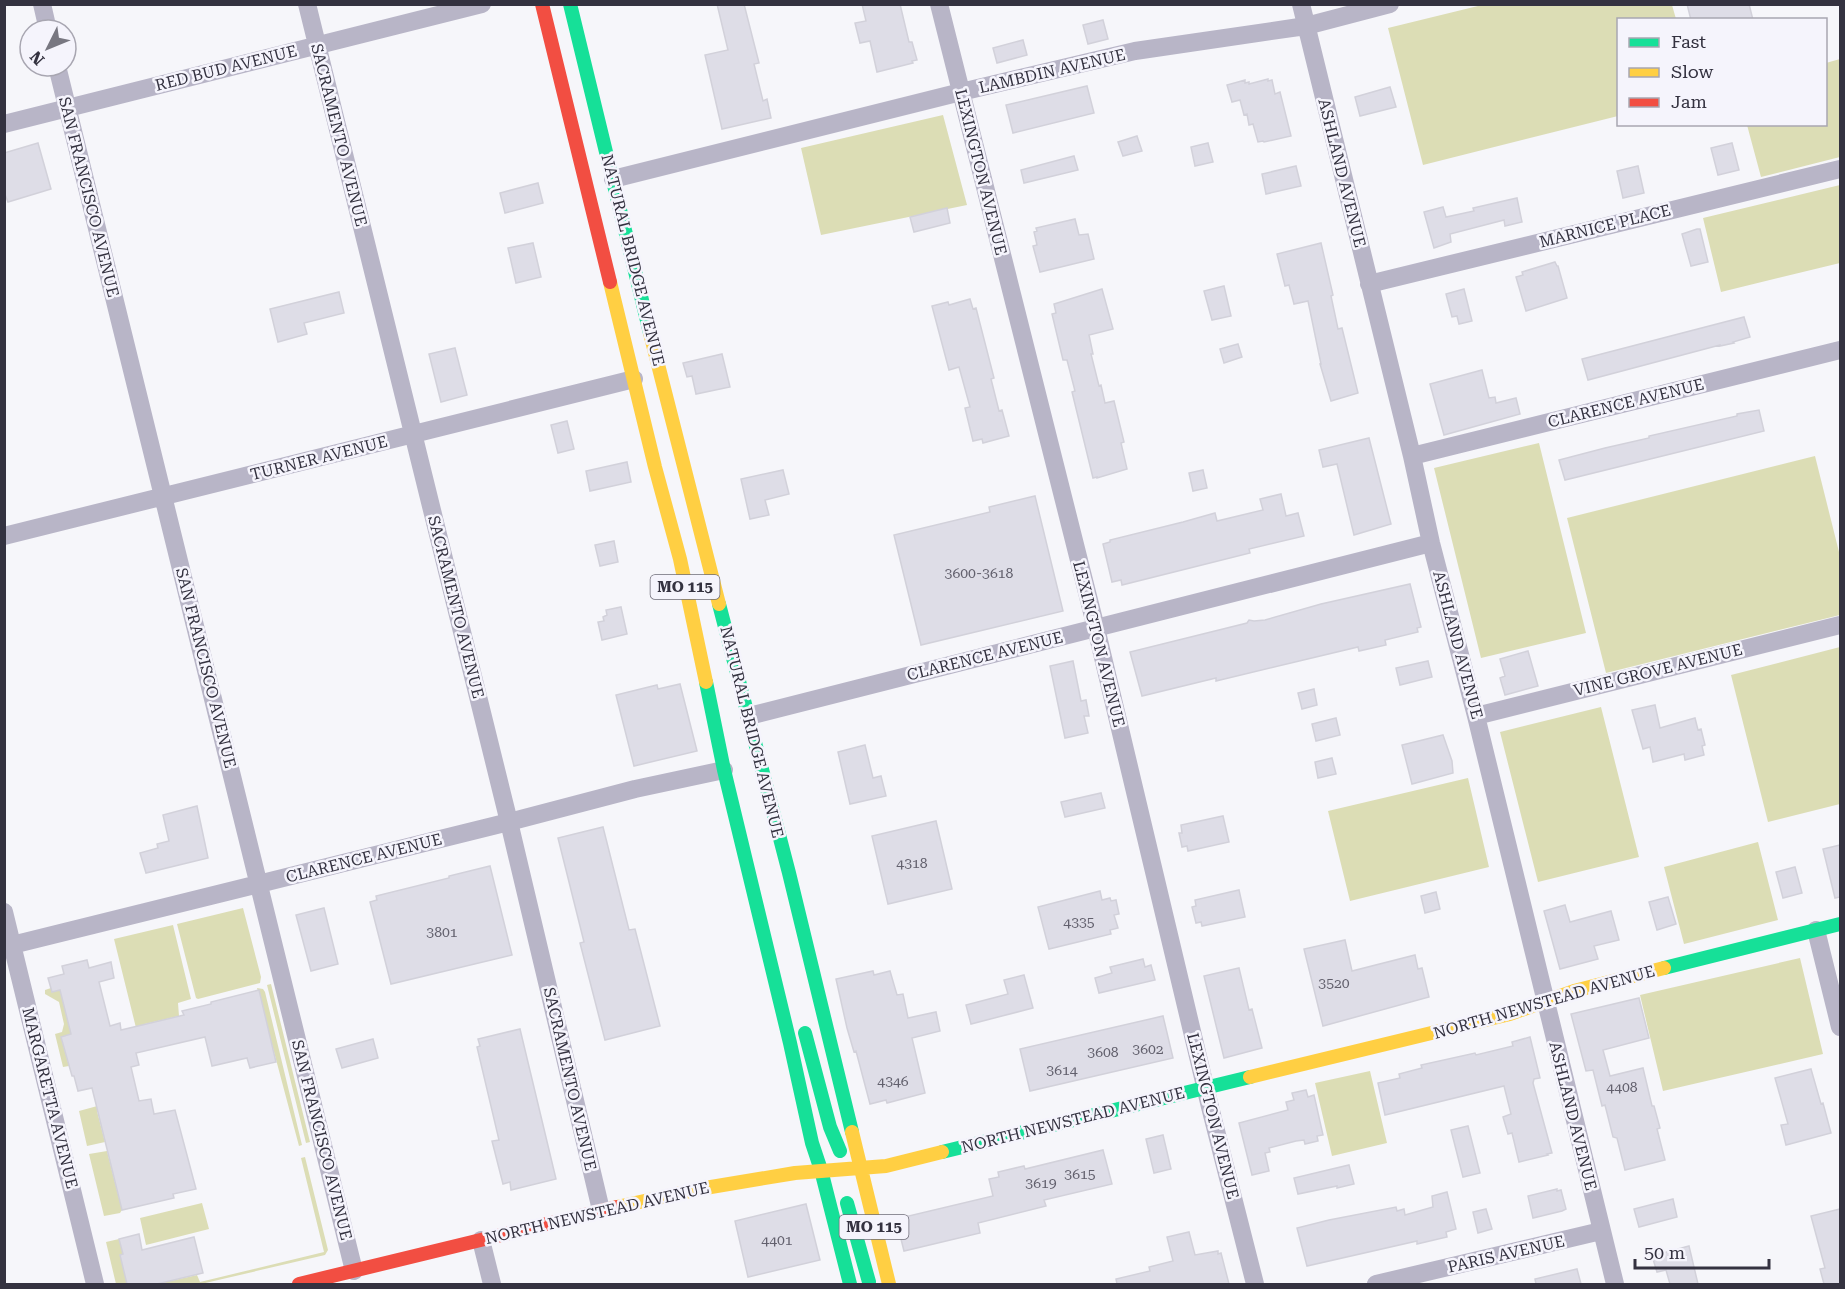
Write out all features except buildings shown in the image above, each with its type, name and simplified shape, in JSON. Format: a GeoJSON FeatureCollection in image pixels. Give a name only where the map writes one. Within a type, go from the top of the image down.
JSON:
{"type":"FeatureCollection","features":[{"type":"Feature","properties":{"kind":"main road","name":"NATURAL BRIDGE AVENUE"},"geometry":{"type":"LineString","coordinates":[[542,4],[680,559],[724,770],[812,1143],[850,1284]]}},
{"type":"Feature","properties":{"kind":"main road","name":"NATURAL BRIDGE AVENUE"},"geometry":{"type":"LineString","coordinates":[[570,4],[687,484],[749,716],[889,1284]]}},
{"type":"Feature","properties":{"kind":"main road","name":"NORTH NEWSTEAD AVENUE"},"geometry":{"type":"LineString","coordinates":[[299,1284],[601,1210],[699,1189],[795,1173],[860,1169],[898,1163],[1510,1014],[1574,990],[1840,924]]}},
{"type":"Feature","properties":{"kind":"main road"},"geometry":{"type":"LineString","coordinates":[[767,950],[808,1040],[834,1139],[846,1159],[860,1169]]}},
{"type":"Feature","properties":{"kind":"main road"},"geometry":{"type":"LineString","coordinates":[[821,1170],[834,1179],[841,1189],[870,1284]]}},
{"type":"Feature","properties":{"kind":"street","name":"SACRAMENTO AVENUE"},"geometry":{"type":"LineString","coordinates":[[307,4],[509,822],[601,1210]]}},
{"type":"Feature","properties":{"kind":"street","name":"RED BUD AVENUE"},"geometry":{"type":"LineString","coordinates":[[4,124],[482,4]]}},
{"type":"Feature","properties":{"kind":"street","name":"LEXINGTON AVENUE"},"geometry":{"type":"LineString","coordinates":[[939,4],[1096,628],[1255,1284]]}},
{"type":"Feature","properties":{"kind":"street","name":"ASHLAND AVENUE"},"geometry":{"type":"LineString","coordinates":[[1301,4],[1412,456],[1431,543],[1476,716],[1615,1284]]}},
{"type":"Feature","properties":{"kind":"street","name":"LAMBDIN AVENUE"},"geometry":{"type":"LineString","coordinates":[[613,179],[1135,51],[1306,26],[1390,4]]}},
{"type":"Feature","properties":{"kind":"street","name":"SAN FRANCISCO AVENUE"},"geometry":{"type":"LineString","coordinates":[[60,78],[354,1271]]}},
{"type":"Feature","properties":{"kind":"street","name":"MARNICE PLACE"},"geometry":{"type":"LineString","coordinates":[[1369,284],[1840,169]]}},
{"type":"Feature","properties":{"kind":"street","name":"CLARENCE AVENUE"},"geometry":{"type":"LineString","coordinates":[[1412,456],[1840,350]]}},
{"type":"Feature","properties":{"kind":"street","name":"TURNER AVENUE"},"geometry":{"type":"LineString","coordinates":[[4,536],[634,379]]}},
{"type":"Feature","properties":{"kind":"street","name":"CLARENCE AVENUE"},"geometry":{"type":"LineString","coordinates":[[749,716],[1431,543]]}},
{"type":"Feature","properties":{"kind":"street","name":"VINE GROVE AVENUE"},"geometry":{"type":"LineString","coordinates":[[1476,716],[1840,625]]}},
{"type":"Feature","properties":{"kind":"street","name":"CLARENCE AVENUE"},"geometry":{"type":"LineString","coordinates":[[9,946],[635,789],[724,770]]}},
{"type":"Feature","properties":{"kind":"street","name":"MARGARETTA AVENUE"},"geometry":{"type":"LineString","coordinates":[[4,912],[9,946],[95,1284]]}},
{"type":"Feature","properties":{"kind":"street"},"geometry":{"type":"LineString","coordinates":[[1816,930],[1840,1027]]}},
{"type":"Feature","properties":{"kind":"street","name":"PARIS AVENUE"},"geometry":{"type":"LineString","coordinates":[[1376,1284],[1601,1231]]}},
{"type":"Feature","properties":{"kind":"street"},"geometry":{"type":"LineString","coordinates":[[481,1240],[492,1284]]}},
{"type":"Feature","properties":{"kind":"green space"},"geometry":{"type":"Polygon","coordinates":[[[1482,5],[1672,5],[1676,18],[1617,18],[1617,116],[1423,165],[1388,28],[1482,5]]]}},
{"type":"Feature","properties":{"kind":"green space"},"geometry":{"type":"Polygon","coordinates":[[[1840,59],[1840,157],[1761,177],[1747,126],[1827,126],[1827,63],[1840,59]]]}},
{"type":"Feature","properties":{"kind":"green space"},"geometry":{"type":"Polygon","coordinates":[[[943,115],[967,205],[821,235],[801,148],[943,115]]]}},
{"type":"Feature","properties":{"kind":"green space"},"geometry":{"type":"Polygon","coordinates":[[[1840,185],[1840,263],[1721,292],[1703,218],[1840,185]]]}},
{"type":"Feature","properties":{"kind":"green space"},"geometry":{"type":"Polygon","coordinates":[[[1539,443],[1586,633],[1481,658],[1434,468],[1539,443]]]}},
{"type":"Feature","properties":{"kind":"green space"},"geometry":{"type":"Polygon","coordinates":[[[1815,456],[1840,556],[1840,615],[1606,673],[1567,518],[1815,456]]]}},
{"type":"Feature","properties":{"kind":"green space"},"geometry":{"type":"Polygon","coordinates":[[[1840,647],[1840,804],[1768,822],[1731,675],[1840,647]]]}},
{"type":"Feature","properties":{"kind":"green space"},"geometry":{"type":"Polygon","coordinates":[[[1601,707],[1639,857],[1538,882],[1500,732],[1601,707]]]}},
{"type":"Feature","properties":{"kind":"green space"},"geometry":{"type":"Polygon","coordinates":[[[1468,778],[1489,867],[1350,901],[1328,811],[1468,778]]]}},
{"type":"Feature","properties":{"kind":"green space"},"geometry":{"type":"Polygon","coordinates":[[[1758,842],[1778,920],[1684,944],[1664,867],[1758,842]]]}},
{"type":"Feature","properties":{"kind":"green space"},"geometry":{"type":"Polygon","coordinates":[[[243,908],[261,977],[260,983],[196,998],[177,924],[243,908]]]}},
{"type":"Feature","properties":{"kind":"green space"},"geometry":{"type":"Polygon","coordinates":[[[173,925],[191,999],[178,1003],[179,1016],[145,1024],[150,1042],[140,1044],[114,939],[173,925]]]}},
{"type":"Feature","properties":{"kind":"green space"},"geometry":{"type":"Polygon","coordinates":[[[1800,958],[1823,1054],[1663,1091],[1640,995],[1800,958]]]}},
{"type":"Feature","properties":{"kind":"green space"},"geometry":{"type":"Polygon","coordinates":[[[271,984],[310,1142],[306,1143],[267,985],[271,984]]]}},
{"type":"Feature","properties":{"kind":"green space"},"geometry":{"type":"Polygon","coordinates":[[[51,988],[52,992],[60,990],[71,1034],[61,1037],[69,1066],[63,1067],[55,1034],[62,1032],[64,1024],[59,1002],[45,994],[45,990],[51,988]]]}},
{"type":"Feature","properties":{"kind":"green space"},"geometry":{"type":"Polygon","coordinates":[[[257,988],[265,992],[302,1145],[299,1146],[257,988]]]}},
{"type":"Feature","properties":{"kind":"green space"},"geometry":{"type":"Polygon","coordinates":[[[1370,1071],[1387,1143],[1332,1156],[1315,1083],[1370,1071]]]}},
{"type":"Feature","properties":{"kind":"green space"},"geometry":{"type":"Polygon","coordinates":[[[101,1105],[97,1111],[105,1142],[87,1146],[79,1111],[101,1105]]]}},
{"type":"Feature","properties":{"kind":"green space"},"geometry":{"type":"Polygon","coordinates":[[[107,1151],[122,1210],[120,1213],[104,1216],[89,1154],[107,1151]]]}},
{"type":"Feature","properties":{"kind":"green space"},"geometry":{"type":"Polygon","coordinates":[[[305,1157],[328,1250],[325,1255],[201,1284],[157,1284],[197,1275],[200,1282],[324,1252],[301,1158],[305,1157]]]}},
{"type":"Feature","properties":{"kind":"green space"},"geometry":{"type":"Polygon","coordinates":[[[202,1203],[209,1229],[146,1245],[140,1218],[202,1203]]]}},
{"type":"Feature","properties":{"kind":"green space"},"geometry":{"type":"Polygon","coordinates":[[[119,1239],[123,1254],[120,1255],[127,1284],[116,1284],[106,1242],[119,1239]]]}},
{"type":"Feature","properties":{"kind":"traffic: fast"},"geometry":{"type":"LineString","coordinates":[[570,4],[650,333]]}},
{"type":"Feature","properties":{"kind":"traffic: fast"},"geometry":{"type":"LineString","coordinates":[[719,604],[789,873],[852,1132]]}},
{"type":"Feature","properties":{"kind":"traffic: fast"},"geometry":{"type":"LineString","coordinates":[[706,682],[724,770],[812,1143],[850,1284]]}},
{"type":"Feature","properties":{"kind":"traffic: fast"},"geometry":{"type":"LineString","coordinates":[[1664,968],[1840,924]]}},
{"type":"Feature","properties":{"kind":"traffic: fast"},"geometry":{"type":"LineString","coordinates":[[805,1033],[830,1127],[840,1151]]}},
{"type":"Feature","properties":{"kind":"traffic: fast"},"geometry":{"type":"LineString","coordinates":[[942,1152],[1250,1077]]}},
{"type":"Feature","properties":{"kind":"traffic: fast"},"geometry":{"type":"LineString","coordinates":[[847,1203],[869,1282]]}},
{"type":"Feature","properties":{"kind":"traffic: slow"},"geometry":{"type":"LineString","coordinates":[[610,282],[680,559],[706,682]]}},
{"type":"Feature","properties":{"kind":"traffic: slow"},"geometry":{"type":"LineString","coordinates":[[650,333],[719,604]]}},
{"type":"Feature","properties":{"kind":"traffic: slow"},"geometry":{"type":"LineString","coordinates":[[1250,1077],[1510,1014],[1574,991],[1664,968]]}},
{"type":"Feature","properties":{"kind":"traffic: slow"},"geometry":{"type":"LineString","coordinates":[[852,1132],[889,1284]]}},
{"type":"Feature","properties":{"kind":"traffic: slow"},"geometry":{"type":"LineString","coordinates":[[617,1207],[699,1189],[795,1173],[886,1166],[942,1152]]}},
{"type":"Feature","properties":{"kind":"traffic: jam"},"geometry":{"type":"LineString","coordinates":[[542,4],[610,282]]}},
{"type":"Feature","properties":{"kind":"traffic: jam"},"geometry":{"type":"LineString","coordinates":[[299,1284],[617,1207]]}}]}
